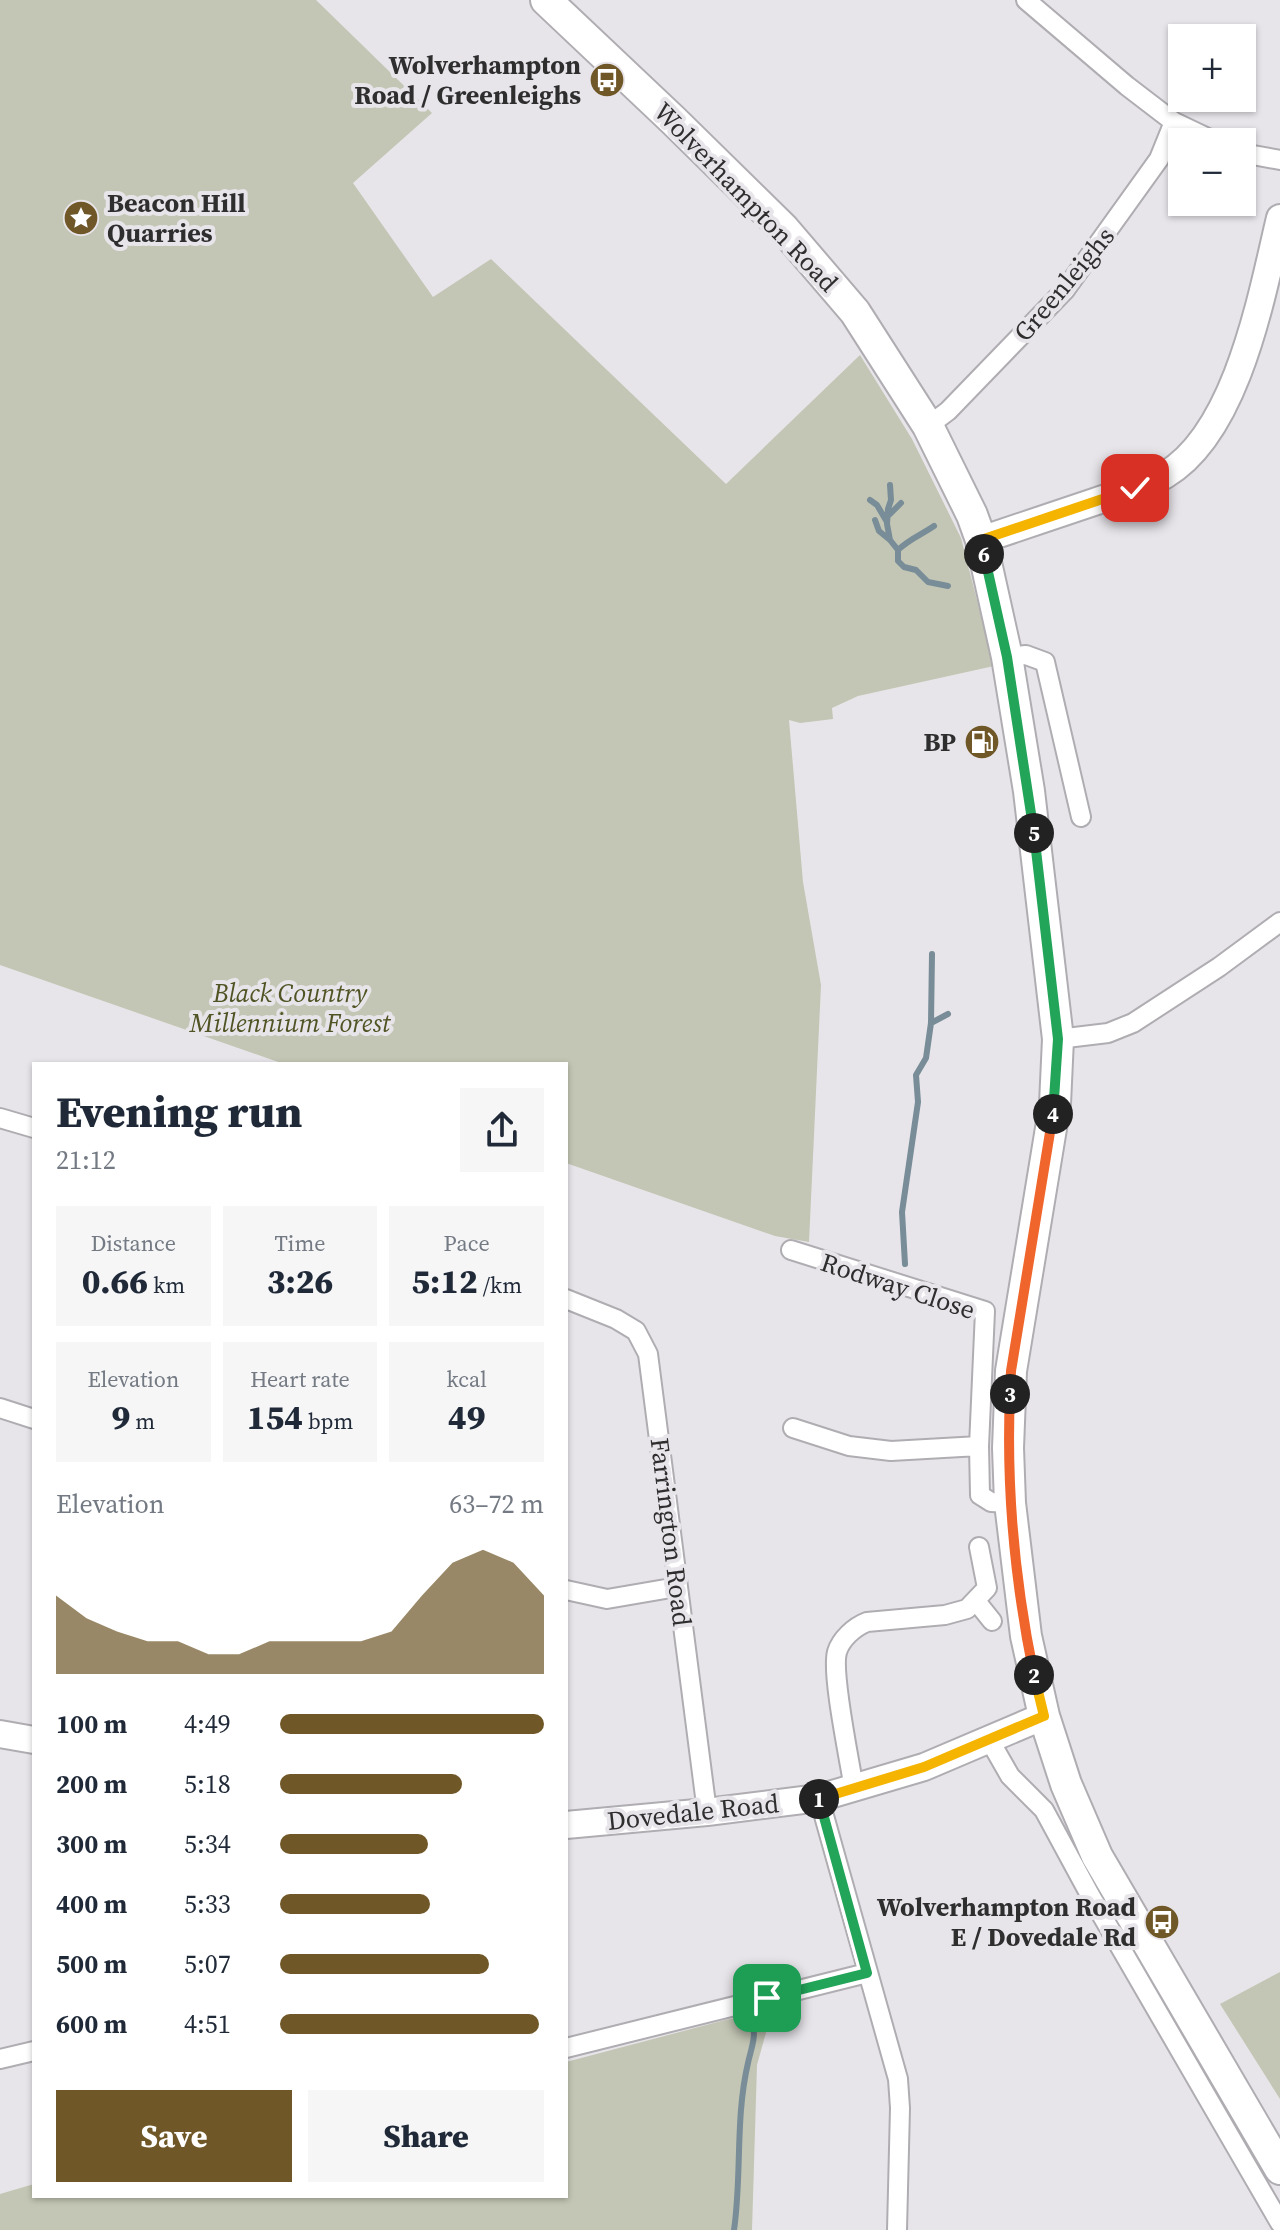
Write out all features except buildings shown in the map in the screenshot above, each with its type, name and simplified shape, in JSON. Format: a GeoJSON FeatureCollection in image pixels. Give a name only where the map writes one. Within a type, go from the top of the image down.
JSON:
{"type":"FeatureCollection","features":[{"type":"Feature","properties":{"kind":"main road","name":"Wolverhampton Road"},"geometry":{"type":"LineString","coordinates":[[546,0],[784,229],[855,312],[928,426],[981,540],[1007,657],[1029,791],[1058,1039],[1055,1104],[1011,1371],[993,1447],[1010,1503],[1026,1636],[1044,1716],[1066,1784],[1097,1856],[1280,2169]]}},
{"type":"Feature","properties":{"kind":"street"},"geometry":{"type":"LineString","coordinates":[[1026,0],[1174,122],[1187,128]]}},
{"type":"Feature","properties":{"kind":"street","name":"Greenleighs"},"geometry":{"type":"LineString","coordinates":[[928,426],[948,411],[1065,290],[1159,159],[1174,122]]}},
{"type":"Feature","properties":{"kind":"street"},"geometry":{"type":"LineString","coordinates":[[1256,156],[1280,160]]}},
{"type":"Feature","properties":{"kind":"street"},"geometry":{"type":"LineString","coordinates":[[981,540],[1135,488],[1166,475],[1183,461],[1203,438],[1243,364],[1280,218]]}},
{"type":"Feature","properties":{"kind":"street"},"geometry":{"type":"LineString","coordinates":[[1007,657],[1026,655],[1045,662],[1081,817]]}},
{"type":"Feature","properties":{"kind":"street"},"geometry":{"type":"LineString","coordinates":[[1058,1039],[1108,1033],[1133,1023],[1219,967],[1280,922]]}},
{"type":"Feature","properties":{"kind":"street"},"geometry":{"type":"LineString","coordinates":[[0,1118],[32,1127]]}},
{"type":"Feature","properties":{"kind":"street","name":"Rodway Close"},"geometry":{"type":"LineString","coordinates":[[791,1250],[985,1311],[993,1447]]}},
{"type":"Feature","properties":{"kind":"street","name":"Farrington Road"},"geometry":{"type":"LineString","coordinates":[[568,1300],[616,1319],[636,1331],[648,1354],[707,1812]]}},
{"type":"Feature","properties":{"kind":"street"},"geometry":{"type":"LineString","coordinates":[[0,1408],[32,1418]]}},
{"type":"Feature","properties":{"kind":"street"},"geometry":{"type":"LineString","coordinates":[[793,1428],[849,1446],[891,1451],[993,1447]]}},
{"type":"Feature","properties":{"kind":"street"},"geometry":{"type":"LineString","coordinates":[[854,1789],[836,1664],[841,1643],[859,1625],[867,1622],[945,1615],[967,1609],[987,1588],[979,1547]]}},
{"type":"Feature","properties":{"kind":"street"},"geometry":{"type":"LineString","coordinates":[[568,1590],[607,1599],[677,1587]]}},
{"type":"Feature","properties":{"kind":"street"},"geometry":{"type":"LineString","coordinates":[[976,1601],[992,1621]]}},
{"type":"Feature","properties":{"kind":"street","name":"Dovedale Road"},"geometry":{"type":"LineString","coordinates":[[568,1825],[819,1798],[924,1767],[1044,1716]]}},
{"type":"Feature","properties":{"kind":"street"},"geometry":{"type":"LineString","coordinates":[[0,1734],[32,1740]]}},
{"type":"Feature","properties":{"kind":"street"},"geometry":{"type":"LineString","coordinates":[[990,1741],[1010,1776],[1044,1810],[1280,2223]]}},
{"type":"Feature","properties":{"kind":"street"},"geometry":{"type":"LineString","coordinates":[[819,1798],[898,2079],[897,2230]]}},
{"type":"Feature","properties":{"kind":"street"},"geometry":{"type":"LineString","coordinates":[[568,2048],[867,1973]]}},
{"type":"Feature","properties":{"kind":"street"},"geometry":{"type":"LineString","coordinates":[[0,2059],[32,2051]]}},
{"type":"Feature","properties":{"kind":"green space","name":"Black Country Millennium Forest"},"geometry":{"type":"Polygon","coordinates":[[[0,0],[316,0],[432,113],[353,183],[433,297],[491,259],[726,484],[860,355],[912,439],[961,538],[994,666],[858,696],[832,708],[833,719],[800,723],[789,720],[803,882],[821,985],[809,1242],[775,1236],[568,1164],[568,1062],[278,1062],[0,965],[0,0]]]}},
{"type":"Feature","properties":{"kind":"green space"},"geometry":{"type":"Polygon","coordinates":[[[1280,1972],[1280,2099],[1220,2004],[1280,1972]]]}},
{"type":"Feature","properties":{"kind":"green space"},"geometry":{"type":"Polygon","coordinates":[[[772,2011],[757,2065],[752,2230],[0,2230],[0,2194],[32,2185],[32,2198],[568,2198],[568,2061],[725,2020],[772,2011]]]}},
{"type":"Feature","properties":{"kind":"waterway"},"geometry":{"type":"LineString","coordinates":[[890,485],[887,524],[890,540],[898,550],[898,561],[904,567],[916,570],[928,582],[948,586]]}},
{"type":"Feature","properties":{"kind":"waterway"},"geometry":{"type":"LineString","coordinates":[[870,500],[877,505],[887,522]]}},
{"type":"Feature","properties":{"kind":"waterway"},"geometry":{"type":"LineString","coordinates":[[889,515],[901,503]]}},
{"type":"Feature","properties":{"kind":"waterway"},"geometry":{"type":"LineString","coordinates":[[875,520],[879,531],[890,540]]}},
{"type":"Feature","properties":{"kind":"waterway"},"geometry":{"type":"LineString","coordinates":[[898,550],[934,526]]}},
{"type":"Feature","properties":{"kind":"waterway"},"geometry":{"type":"LineString","coordinates":[[905,1264],[902,1212],[918,1102],[916,1075],[926,1058],[931,1023],[932,954]]}},
{"type":"Feature","properties":{"kind":"waterway"},"geometry":{"type":"LineString","coordinates":[[931,1023],[948,1014]]}},
{"type":"Feature","properties":{"kind":"waterway"},"geometry":{"type":"LineString","coordinates":[[734,2230],[741,2105],[754,2037],[752,2021]]}},
{"type":"Feature","properties":{"kind":"place","name":"Wolverhampton Road / Greenleighs"},"geometry":{"type":"Point","coordinates":[607,80]}},
{"type":"Feature","properties":{"kind":"place","name":"Beacon Hill Quarries"},"geometry":{"type":"Point","coordinates":[81,218]}},
{"type":"Feature","properties":{"kind":"place","name":"BP"},"geometry":{"type":"Point","coordinates":[982,742]}},
{"type":"Feature","properties":{"kind":"place","name":"Wolverhampton Road E / Dovedale Rd"},"geometry":{"type":"Point","coordinates":[1162,1922]}},
{"type":"Feature","properties":{"kind":"route"},"geometry":{"type":"LineString","coordinates":[[767,1998],[867,1973],[819,1798],[924,1767],[1044,1716],[1026,1636],[1010,1503],[1008,1448],[1011,1371],[1055,1104],[1058,1039],[1029,791],[1007,657],[981,540],[1135,488]]}}]}
